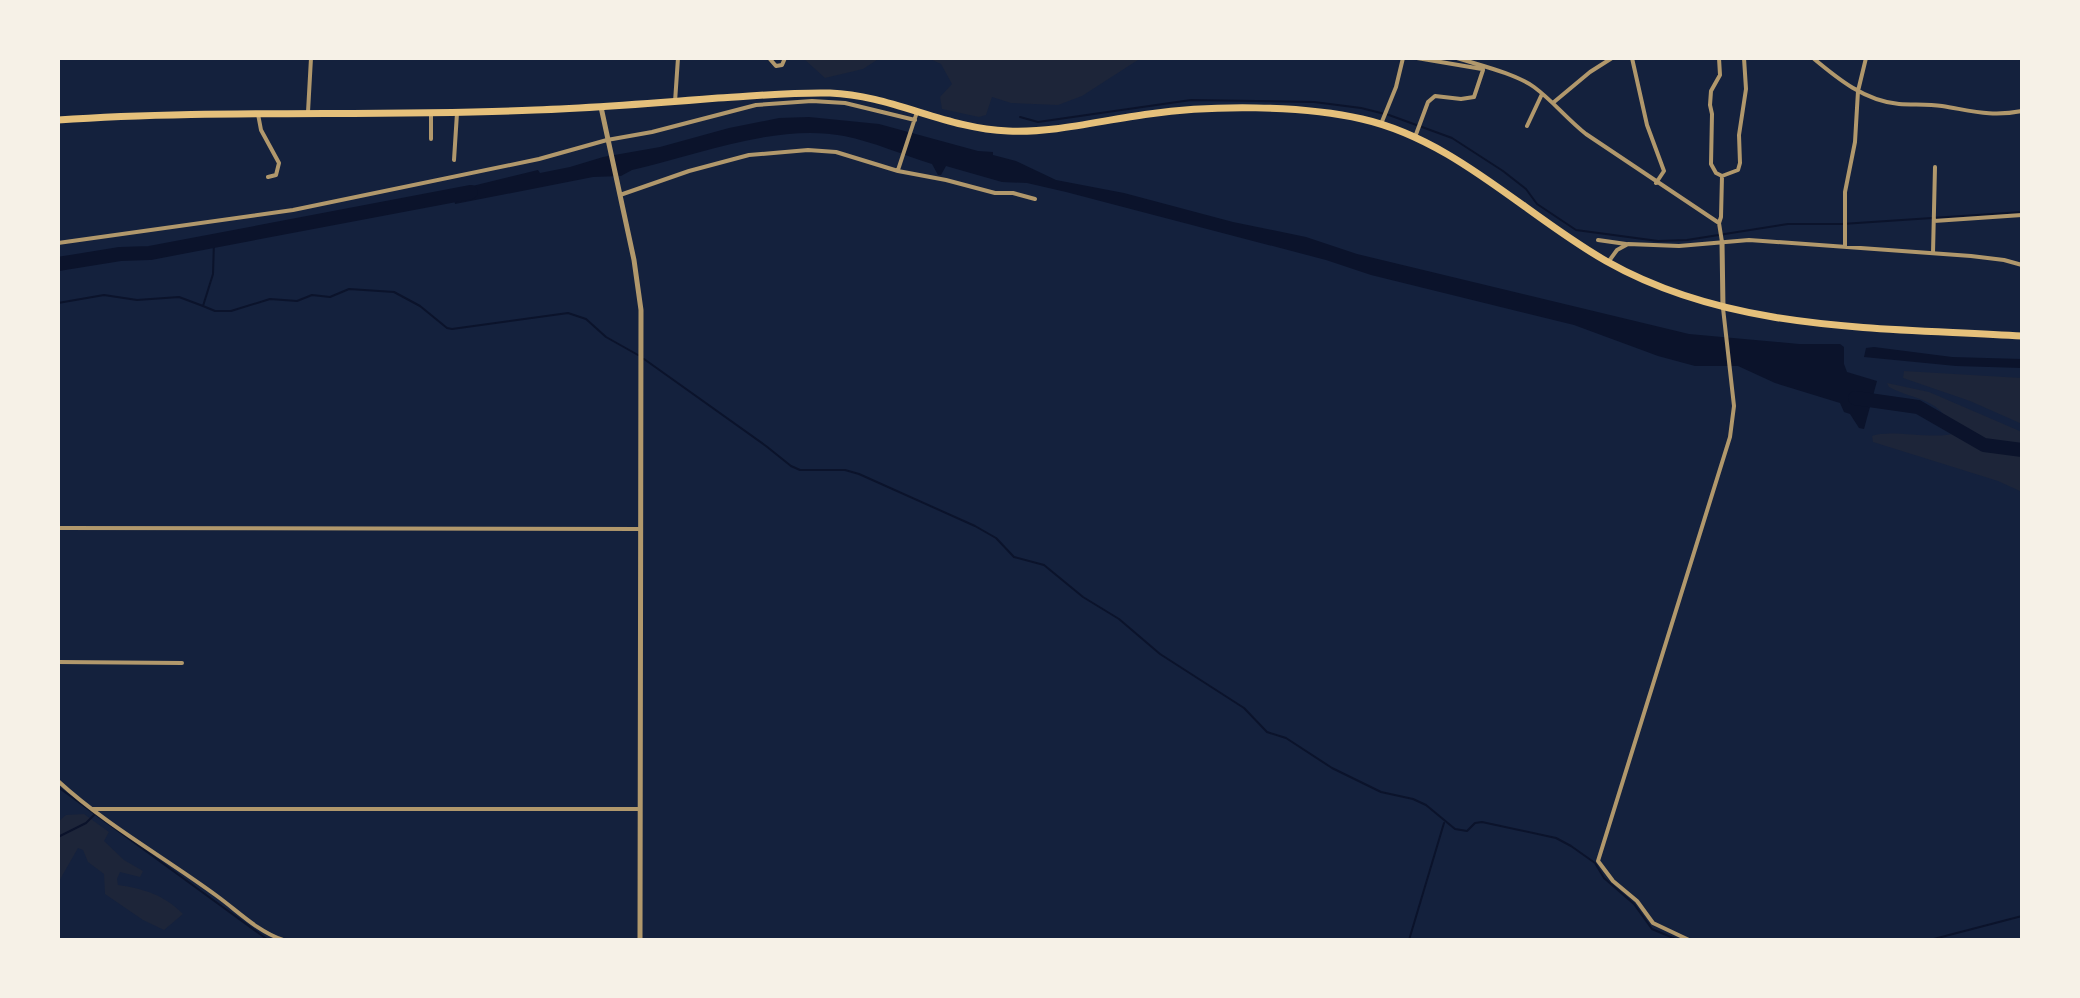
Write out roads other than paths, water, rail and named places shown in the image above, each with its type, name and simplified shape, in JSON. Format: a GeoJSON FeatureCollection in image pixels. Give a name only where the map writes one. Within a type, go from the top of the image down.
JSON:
{"type":"FeatureCollection","features":[{"type":"Feature","properties":{"kind":"highway"},"geometry":{"type":"LineString","coordinates":[[58,120],[184,113],[457,113],[838,93],[915,119],[1003,131],[1061,128],[1158,113],[1232,110],[1316,112],[1381,124],[1415,137],[1460,162],[1608,262],[1681,295],[1723,308],[1819,324],[2022,336]]}},
{"type":"Feature","properties":{"kind":"street"},"geometry":{"type":"LineString","coordinates":[[308,115],[311,58]]}},
{"type":"Feature","properties":{"kind":"street"},"geometry":{"type":"LineString","coordinates":[[675,102],[678,58]]}},
{"type":"Feature","properties":{"kind":"street"},"geometry":{"type":"LineString","coordinates":[[769,58],[776,66],[782,65],[785,58]]}},
{"type":"Feature","properties":{"kind":"street"},"geometry":{"type":"LineString","coordinates":[[1381,124],[1396,87],[1403,58]]}},
{"type":"Feature","properties":{"kind":"street"},"geometry":{"type":"LineString","coordinates":[[1417,58],[1486,69]]}},
{"type":"Feature","properties":{"kind":"street"},"geometry":{"type":"LineString","coordinates":[[1457,58],[1531,85],[1554,102],[1569,121],[1586,134],[1719,223]]}},
{"type":"Feature","properties":{"kind":"street"},"geometry":{"type":"LineString","coordinates":[[1554,102],[1612,58]]}},
{"type":"Feature","properties":{"kind":"street"},"geometry":{"type":"LineString","coordinates":[[1632,58],[1647,125],[1664,171],[1656,183]]}},
{"type":"Feature","properties":{"kind":"street"},"geometry":{"type":"LineString","coordinates":[[1719,58],[1720,75],[1711,91],[1711,164],[1722,176],[1738,170],[1740,163],[1739,135],[1746,89],[1744,58]]}},
{"type":"Feature","properties":{"kind":"street"},"geometry":{"type":"LineString","coordinates":[[1813,58],[1858,91],[1876,99],[1999,116],[2022,111]]}},
{"type":"Feature","properties":{"kind":"street"},"geometry":{"type":"LineString","coordinates":[[1845,247],[1845,192],[1855,142],[1858,91],[1866,58]]}},
{"type":"Feature","properties":{"kind":"street"},"geometry":{"type":"LineString","coordinates":[[1415,137],[1428,102],[1435,96],[1474,97],[1486,69]]}},
{"type":"Feature","properties":{"kind":"street"},"geometry":{"type":"LineString","coordinates":[[1527,126],[1542,94]]}},
{"type":"Feature","properties":{"kind":"street"},"geometry":{"type":"LineString","coordinates":[[58,243],[293,210],[539,159],[778,102],[845,103],[915,119],[898,163],[898,171]]}},
{"type":"Feature","properties":{"kind":"street"},"geometry":{"type":"LineString","coordinates":[[601,107],[641,310],[640,940]]}},
{"type":"Feature","properties":{"kind":"street"},"geometry":{"type":"LineString","coordinates":[[431,113],[431,139]]}},
{"type":"Feature","properties":{"kind":"street"},"geometry":{"type":"LineString","coordinates":[[454,160],[457,113]]}},
{"type":"Feature","properties":{"kind":"street"},"geometry":{"type":"LineString","coordinates":[[258,114],[261,130],[279,163],[276,175],[268,177]]}},
{"type":"Feature","properties":{"kind":"street"},"geometry":{"type":"LineString","coordinates":[[620,195],[689,171],[749,155],[778,151],[836,152],[898,171],[1035,199]]}},
{"type":"Feature","properties":{"kind":"street"},"geometry":{"type":"LineString","coordinates":[[1933,253],[1935,167]]}},
{"type":"Feature","properties":{"kind":"street"},"geometry":{"type":"LineString","coordinates":[[1689,940],[1653,923],[1637,901],[1613,881],[1598,861],[1730,437],[1734,406],[1723,308],[1719,223],[1722,176]]}},
{"type":"Feature","properties":{"kind":"street"},"geometry":{"type":"LineString","coordinates":[[1934,221],[2022,215]]}},
{"type":"Feature","properties":{"kind":"street"},"geometry":{"type":"LineString","coordinates":[[1598,240],[1679,246],[1749,240],[1933,253],[2004,260],[2022,265]]}},
{"type":"Feature","properties":{"kind":"street"},"geometry":{"type":"LineString","coordinates":[[1608,262],[1617,250],[1628,244]]}},
{"type":"Feature","properties":{"kind":"street"},"geometry":{"type":"LineString","coordinates":[[58,528],[641,529]]}},
{"type":"Feature","properties":{"kind":"street"},"geometry":{"type":"LineString","coordinates":[[58,662],[182,663]]}},
{"type":"Feature","properties":{"kind":"street"},"geometry":{"type":"LineString","coordinates":[[58,781],[92,809],[267,934],[283,940]]}},
{"type":"Feature","properties":{"kind":"street"},"geometry":{"type":"LineString","coordinates":[[92,809],[640,809]]}},
{"type":"Feature","properties":{"kind":"waterway"},"geometry":{"type":"LineString","coordinates":[[1020,117],[1038,122],[1191,100],[1314,102],[1361,108],[1452,138],[1503,171],[1526,189],[1537,204],[1576,230],[1658,241],[1687,240],[1788,224],[1842,224],[2022,212]]}},
{"type":"Feature","properties":{"kind":"waterway"},"geometry":{"type":"LineString","coordinates":[[58,264],[120,254],[150,253],[471,192]]}},
{"type":"Feature","properties":{"kind":"waterway"},"geometry":{"type":"LineString","coordinates":[[58,303],[104,295],[137,300],[179,297],[203,306],[213,274],[214,241]]}},
{"type":"Feature","properties":{"kind":"waterway"},"geometry":{"type":"LineString","coordinates":[[203,306],[215,311],[231,311],[270,299],[297,301],[312,295],[330,297],[349,289],[394,292],[452,329],[568,313],[586,319],[606,337],[638,355]]}},
{"type":"Feature","properties":{"kind":"waterway"},"geometry":{"type":"LineString","coordinates":[[644,359],[791,466],[800,470],[845,470],[859,474],[975,526],[996,538],[1014,557],[1044,565],[1083,597],[1119,619],[1160,654],[1244,708],[1267,732],[1286,738],[1332,768],[1381,792],[1426,805],[1455,829],[1467,831],[1475,823],[1482,822],[1556,838],[1571,846],[1595,863],[1604,878],[1634,904],[1652,929],[1678,940]]}},
{"type":"Feature","properties":{"kind":"waterway"},"geometry":{"type":"LineString","coordinates":[[1855,398],[1918,407],[1984,445],[2022,450]]}},
{"type":"Feature","properties":{"kind":"waterway"},"geometry":{"type":"LineString","coordinates":[[58,787],[268,940]]}},
{"type":"Feature","properties":{"kind":"waterway"},"geometry":{"type":"LineString","coordinates":[[58,837],[86,823],[94,815]]}},
{"type":"Feature","properties":{"kind":"waterway"},"geometry":{"type":"LineString","coordinates":[[1409,940],[1444,823]]}},
{"type":"Feature","properties":{"kind":"waterway"},"geometry":{"type":"LineString","coordinates":[[1930,940],[2022,916]]}}]}
